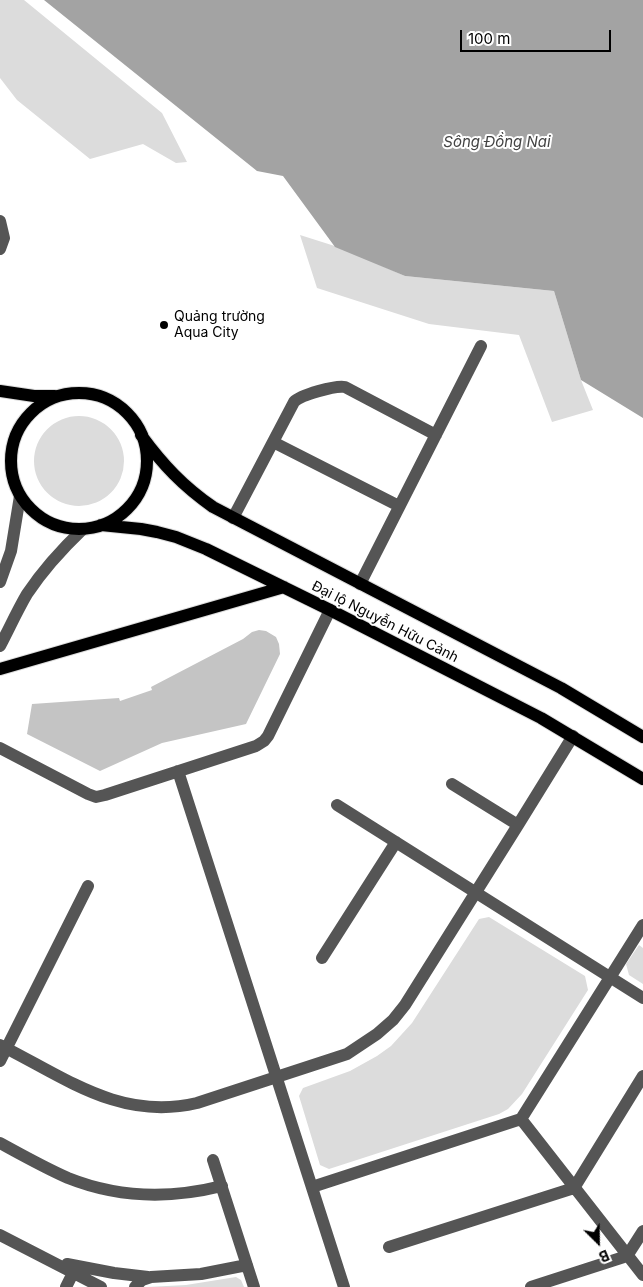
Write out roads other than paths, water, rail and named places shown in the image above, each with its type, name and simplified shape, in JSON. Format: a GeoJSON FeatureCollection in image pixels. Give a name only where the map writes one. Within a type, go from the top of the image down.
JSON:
{"type":"FeatureCollection","features":[{"type":"Feature","properties":{"kind":"main road"},"geometry":{"type":"LineString","coordinates":[[0,391],[34,396],[84,394],[108,400],[128,414],[141,435],[147,459],[146,471],[141,488],[131,504],[122,513],[101,525],[83,529],[64,527],[47,521],[32,510],[20,496],[13,479],[11,454],[21,425],[38,407],[60,396]]}},
{"type":"Feature","properties":{"kind":"main road","name":"Đại lộ Nguyễn Hữu Cảnh"},"geometry":{"type":"LineString","coordinates":[[141,435],[157,457],[181,482],[213,507],[561,688],[643,737]]}},
{"type":"Feature","properties":{"kind":"main road"},"geometry":{"type":"LineString","coordinates":[[0,464],[13,479]]}},
{"type":"Feature","properties":{"kind":"main road","name":"Đại lộ Nguyễn Hữu Cảnh"},"geometry":{"type":"LineString","coordinates":[[101,525],[141,529],[176,537],[206,549],[330,610],[573,736],[643,778]]}},
{"type":"Feature","properties":{"kind":"main road"},"geometry":{"type":"LineString","coordinates":[[0,669],[284,587]]}},
{"type":"Feature","properties":{"kind":"street"},"geometry":{"type":"LineString","coordinates":[[0,221],[4,238],[0,249]]}},
{"type":"Feature","properties":{"kind":"street"},"geometry":{"type":"LineString","coordinates":[[360,584],[481,346]]}},
{"type":"Feature","properties":{"kind":"street"},"geometry":{"type":"LineString","coordinates":[[233,518],[296,399],[342,386],[436,435]]}},
{"type":"Feature","properties":{"kind":"street"},"geometry":{"type":"LineString","coordinates":[[273,442],[400,506]]}},
{"type":"Feature","properties":{"kind":"street"},"geometry":{"type":"LineString","coordinates":[[0,582],[11,551],[20,496]]}},
{"type":"Feature","properties":{"kind":"street"},"geometry":{"type":"LineString","coordinates":[[0,646],[18,610],[39,577],[52,560],[83,529]]}},
{"type":"Feature","properties":{"kind":"street"},"geometry":{"type":"LineString","coordinates":[[0,748],[96,797],[256,746],[264,741],[330,610]]}},
{"type":"Feature","properties":{"kind":"street"},"geometry":{"type":"LineString","coordinates":[[3,1046],[93,1093],[119,1103],[142,1107],[167,1108],[182,1106],[276,1078],[346,1054],[369,1041],[385,1027],[405,1004],[573,736]]}},
{"type":"Feature","properties":{"kind":"street"},"geometry":{"type":"LineString","coordinates":[[178,771],[344,1287]]}},
{"type":"Feature","properties":{"kind":"street"},"geometry":{"type":"LineString","coordinates":[[452,784],[518,825]]}},
{"type":"Feature","properties":{"kind":"street"},"geometry":{"type":"LineString","coordinates":[[338,806],[643,998]]}},
{"type":"Feature","properties":{"kind":"street"},"geometry":{"type":"LineString","coordinates":[[322,958],[396,842]]}},
{"type":"Feature","properties":{"kind":"street"},"geometry":{"type":"LineString","coordinates":[[0,1061],[3,1046],[88,886]]}},
{"type":"Feature","properties":{"kind":"street"},"geometry":{"type":"LineString","coordinates":[[312,1187],[521,1119],[643,925]]}},
{"type":"Feature","properties":{"kind":"street"},"geometry":{"type":"LineString","coordinates":[[389,1247],[574,1188],[643,1076]]}},
{"type":"Feature","properties":{"kind":"street"},"geometry":{"type":"LineString","coordinates":[[521,1119],[643,1276]]}},
{"type":"Feature","properties":{"kind":"street"},"geometry":{"type":"LineString","coordinates":[[0,1143],[68,1178],[105,1190],[159,1196],[198,1192],[222,1186]]}},
{"type":"Feature","properties":{"kind":"street"},"geometry":{"type":"LineString","coordinates":[[213,1160],[254,1287]]}},
{"type":"Feature","properties":{"kind":"street"},"geometry":{"type":"LineString","coordinates":[[530,1287],[628,1256],[643,1231]]}},
{"type":"Feature","properties":{"kind":"street"},"geometry":{"type":"LineString","coordinates":[[0,1235],[41,1256],[75,1269],[101,1287]]}},
{"type":"Feature","properties":{"kind":"street"},"geometry":{"type":"LineString","coordinates":[[75,1269],[151,1277],[188,1276],[247,1265]]}},
{"type":"Feature","properties":{"kind":"street"},"geometry":{"type":"LineString","coordinates":[[66,1287],[75,1269]]}},
{"type":"Feature","properties":{"kind":"street"},"geometry":{"type":"LineString","coordinates":[[135,1287],[142,1280],[151,1277]]}},
{"type":"Feature","properties":{"kind":"water","name":"Sông Đồng Nai"},"geometry":{"type":"Polygon","coordinates":[[[44,0],[643,0],[643,418],[581,380],[554,291],[405,276],[335,247],[283,176],[257,171],[44,0]]]}},
{"type":"Feature","properties":{"kind":"place","name":"Quảng trường Aqua City"},"geometry":{"type":"Point","coordinates":[164,325]}}]}
